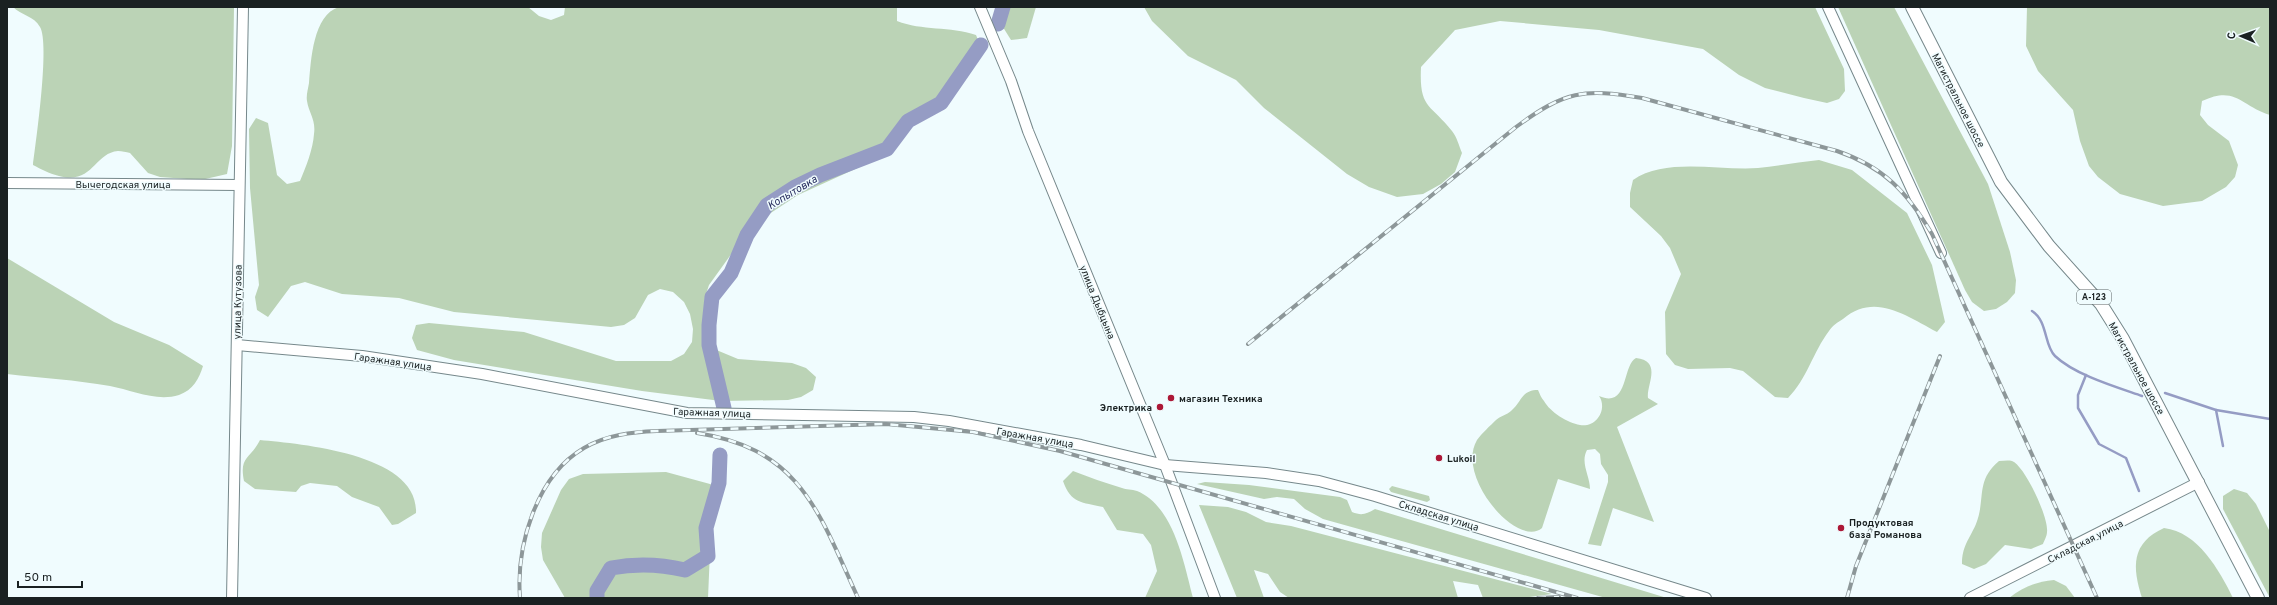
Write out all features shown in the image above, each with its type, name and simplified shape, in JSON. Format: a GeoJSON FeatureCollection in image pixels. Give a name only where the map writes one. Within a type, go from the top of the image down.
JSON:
{"type":"FeatureCollection","features":[{"type":"Feature","properties":{"kind":"main road","name":"Магистральное шоссе"},"geometry":{"type":"LineString","coordinates":[[1912,7],[2001,182],[2049,246],[2101,304],[2123,339],[2199,482],[2258,598]]}},
{"type":"Feature","properties":{"kind":"street","name":"улица Кутузова"},"geometry":{"type":"LineString","coordinates":[[232,598],[243,7]]}},
{"type":"Feature","properties":{"kind":"street","name":"улица Дыбцына"},"geometry":{"type":"LineString","coordinates":[[980,7],[1011,81],[1028,131],[1165,465],[1215,598]]}},
{"type":"Feature","properties":{"kind":"street"},"geometry":{"type":"LineString","coordinates":[[1828,7],[1941,253]]}},
{"type":"Feature","properties":{"kind":"street","name":"Вычегодская улица"},"geometry":{"type":"LineString","coordinates":[[7,183],[239,185]]}},
{"type":"Feature","properties":{"kind":"street","name":"Гаражная улица"},"geometry":{"type":"LineString","coordinates":[[237,345],[362,356],[482,374],[687,413],[914,417],[949,421],[1081,445],[1165,465]]}},
{"type":"Feature","properties":{"kind":"street","name":"Складская улица"},"geometry":{"type":"LineString","coordinates":[[1165,465],[1266,473],[1319,481],[1374,496],[1706,598]]}},
{"type":"Feature","properties":{"kind":"street","name":"Складская улица"},"geometry":{"type":"LineString","coordinates":[[1970,598],[2199,482]]}},
{"type":"Feature","properties":{"kind":"green space"},"geometry":{"type":"Polygon","coordinates":[[[13,7],[234,7],[232,146],[227,174],[201,180],[160,177],[148,173],[130,153],[120,151],[110,153],[103,157],[86,173],[70,178],[49,173],[33,165],[43,72],[43,37],[40,27],[34,20],[13,7]]]}},
{"type":"Feature","properties":{"kind":"green space"},"geometry":{"type":"Polygon","coordinates":[[[339,7],[528,7],[539,16],[551,20],[564,15],[565,7],[897,7],[897,21],[916,26],[956,30],[976,35],[981,47],[976,60],[909,130],[864,165],[798,195],[745,230],[732,253],[709,285],[705,297],[703,324],[705,337],[714,349],[738,359],[792,363],[806,368],[816,377],[813,390],[801,397],[788,400],[721,401],[642,391],[454,360],[417,350],[412,338],[416,325],[429,323],[524,332],[616,361],[671,361],[684,354],[692,342],[693,329],[690,314],[684,302],[673,292],[660,289],[648,295],[635,318],[624,325],[611,327],[454,312],[399,298],[342,294],[305,282],[291,286],[268,317],[257,310],[255,297],[259,285],[250,188],[249,129],[256,118],[268,123],[277,175],[287,184],[300,181],[311,152],[314,134],[314,124],[308,106],[307,97],[315,39],[324,19],[330,12],[339,7]]]}},
{"type":"Feature","properties":{"kind":"green space"},"geometry":{"type":"Polygon","coordinates":[[[997,7],[1036,7],[1027,38],[1011,40],[1001,24],[997,7]]]}},
{"type":"Feature","properties":{"kind":"green space"},"geometry":{"type":"Polygon","coordinates":[[[1144,7],[1815,7],[1844,69],[1845,91],[1839,99],[1827,103],[1804,98],[1765,88],[1739,75],[1703,49],[1599,30],[1500,21],[1455,30],[1421,67],[1421,81],[1424,98],[1432,110],[1454,133],[1462,153],[1455,172],[1441,184],[1423,194],[1397,197],[1369,187],[1347,174],[1264,108],[1236,80],[1188,56],[1152,21],[1144,7]]]}},
{"type":"Feature","properties":{"kind":"green space"},"geometry":{"type":"Polygon","coordinates":[[[1838,7],[1894,7],[1988,184],[2010,252],[2016,280],[2015,293],[2007,302],[1996,309],[1984,311],[1972,302],[1965,290],[1838,7]]]}},
{"type":"Feature","properties":{"kind":"green space"},"geometry":{"type":"Polygon","coordinates":[[[2027,7],[2270,7],[2270,115],[2231,96],[2223,95],[2202,101],[2200,115],[2208,125],[2229,141],[2238,165],[2235,177],[2226,187],[2202,201],[2163,206],[2120,194],[2098,177],[2089,166],[2080,141],[2073,110],[2038,71],[2026,46],[2027,7]]]}},
{"type":"Feature","properties":{"kind":"green space"},"geometry":{"type":"Polygon","coordinates":[[[1819,160],[1852,170],[1907,213],[1932,265],[1945,322],[1937,332],[1914,319],[1890,309],[1867,307],[1855,311],[1830,329],[1795,391],[1788,398],[1775,397],[1743,371],[1730,368],[1688,369],[1675,365],[1666,354],[1665,312],[1681,274],[1670,248],[1661,236],[1630,207],[1630,193],[1633,180],[1646,173],[1677,167],[1758,168],[1819,160]]]}},
{"type":"Feature","properties":{"kind":"green space"},"geometry":{"type":"Polygon","coordinates":[[[7,258],[114,322],[169,345],[203,366],[195,384],[179,395],[162,397],[144,395],[97,384],[7,374],[7,258]]]}},
{"type":"Feature","properties":{"kind":"green space"},"geometry":{"type":"Polygon","coordinates":[[[1636,358],[1644,360],[1649,364],[1651,374],[1648,398],[1658,404],[1617,427],[1654,522],[1613,508],[1601,546],[1588,544],[1608,482],[1608,475],[1601,464],[1600,454],[1595,449],[1587,450],[1585,455],[1585,465],[1590,489],[1558,479],[1542,528],[1531,532],[1519,528],[1505,519],[1492,506],[1482,490],[1474,472],[1472,455],[1479,437],[1498,419],[1508,414],[1515,408],[1525,394],[1538,390],[1542,399],[1555,413],[1575,424],[1591,424],[1601,412],[1602,406],[1599,396],[1609,398],[1615,397],[1620,392],[1632,362],[1636,358]]]}},
{"type":"Feature","properties":{"kind":"green space"},"geometry":{"type":"Polygon","coordinates":[[[260,440],[329,449],[355,456],[379,465],[399,477],[412,493],[416,513],[398,524],[392,525],[379,507],[352,497],[337,486],[310,483],[301,486],[296,492],[255,489],[244,481],[243,467],[244,462],[260,440]]]}},
{"type":"Feature","properties":{"kind":"green space"},"geometry":{"type":"Polygon","coordinates":[[[1999,461],[2012,461],[2023,472],[2040,505],[2047,525],[2047,535],[2043,544],[2031,549],[2005,545],[1986,564],[1974,569],[1962,564],[1963,552],[1979,515],[1984,483],[1992,468],[1999,461]]]}},
{"type":"Feature","properties":{"kind":"green space"},"geometry":{"type":"Polygon","coordinates":[[[1073,471],[1124,489],[1137,491],[1150,499],[1160,509],[1169,522],[1176,537],[1193,598],[1145,598],[1157,571],[1151,545],[1143,534],[1117,530],[1103,507],[1083,503],[1074,498],[1066,489],[1063,481],[1073,471]]]}},
{"type":"Feature","properties":{"kind":"green space"},"geometry":{"type":"Polygon","coordinates":[[[666,472],[710,484],[720,490],[711,528],[708,598],[565,598],[543,560],[541,547],[542,533],[561,490],[569,479],[583,474],[666,472]]]}},
{"type":"Feature","properties":{"kind":"green space"},"geometry":{"type":"Polygon","coordinates":[[[1205,482],[1249,485],[1340,497],[1347,500],[1352,512],[1355,513],[1364,514],[1375,509],[1667,598],[1606,598],[1323,519],[1305,509],[1294,499],[1277,497],[1264,499],[1197,484],[1205,482]]]}},
{"type":"Feature","properties":{"kind":"green space"},"geometry":{"type":"Polygon","coordinates":[[[1392,486],[1429,496],[1430,500],[1427,502],[1391,492],[1389,489],[1392,486]]]}},
{"type":"Feature","properties":{"kind":"green space"},"geometry":{"type":"Polygon","coordinates":[[[2234,489],[2247,493],[2256,504],[2270,532],[2270,598],[2223,509],[2223,496],[2234,489]]]}},
{"type":"Feature","properties":{"kind":"green space"},"geometry":{"type":"Polygon","coordinates":[[[1199,505],[1228,507],[1246,512],[1266,522],[1291,526],[1552,594],[1523,598],[1483,598],[1478,585],[1453,581],[1458,598],[1289,598],[1280,592],[1268,574],[1254,570],[1264,598],[1237,598],[1199,505]]]}},
{"type":"Feature","properties":{"kind":"green space"},"geometry":{"type":"Polygon","coordinates":[[[2164,528],[2176,531],[2187,537],[2206,554],[2221,576],[2233,598],[2142,598],[2137,576],[2137,557],[2145,541],[2153,534],[2164,528]]]}},
{"type":"Feature","properties":{"kind":"green space"},"geometry":{"type":"Polygon","coordinates":[[[2054,580],[2066,586],[2075,598],[2009,598],[2030,586],[2041,582],[2054,580]]]}},
{"type":"Feature","properties":{"kind":"waterway","name":"Копытовка"},"geometry":{"type":"LineString","coordinates":[[998,24],[1003,7]]}},
{"type":"Feature","properties":{"kind":"waterway","name":"Копытовка"},"geometry":{"type":"LineString","coordinates":[[724,408],[709,345],[709,325],[712,297],[731,273],[747,235],[767,205],[795,187],[820,175],[887,149],[908,121],[941,103],[981,45]]}},
{"type":"Feature","properties":{"kind":"waterway"},"geometry":{"type":"LineString","coordinates":[[2032,311],[2041,321],[2052,352],[2063,363],[2084,375],[2142,396]]}},
{"type":"Feature","properties":{"kind":"waterway"},"geometry":{"type":"LineString","coordinates":[[2086,375],[2078,395],[2078,408],[2099,444],[2126,458],[2139,491]]}},
{"type":"Feature","properties":{"kind":"waterway"},"geometry":{"type":"LineString","coordinates":[[2165,393],[2216,410],[2223,446]]}},
{"type":"Feature","properties":{"kind":"waterway"},"geometry":{"type":"LineString","coordinates":[[2216,410],[2270,419]]}},
{"type":"Feature","properties":{"kind":"waterway","name":"Копытовка"},"geometry":{"type":"LineString","coordinates":[[597,598],[597,591],[611,568],[630,565],[648,565],[667,566],[685,570],[708,556],[706,528],[719,483],[720,455]]}},
{"type":"Feature","properties":{"kind":"railway"},"geometry":{"type":"LineString","coordinates":[[1248,344],[1516,127],[1533,115],[1562,99],[1589,93],[1604,93],[1642,98],[1837,151],[1854,157],[1881,173],[1893,183],[1923,219],[1932,234],[2097,598]]}},
{"type":"Feature","properties":{"kind":"railway"},"geometry":{"type":"LineString","coordinates":[[1847,598],[1856,566],[1940,356]]}},
{"type":"Feature","properties":{"kind":"railway"},"geometry":{"type":"LineString","coordinates":[[520,598],[522,557],[532,514],[553,476],[567,460],[592,444],[610,437],[648,431],[886,424],[973,432],[1060,451],[1577,598]]}},
{"type":"Feature","properties":{"kind":"railway"},"geometry":{"type":"LineString","coordinates":[[697,433],[732,441],[761,454],[783,470],[802,490],[817,513],[831,539],[858,598]]}},
{"type":"Feature","properties":{"kind":"railway"},"geometry":{"type":"LineString","coordinates":[[1538,598],[1559,597]]}},
{"type":"Feature","properties":{"kind":"place","name":"магазин Техника"},"geometry":{"type":"Point","coordinates":[1171,398]}},
{"type":"Feature","properties":{"kind":"place","name":"Электрика"},"geometry":{"type":"Point","coordinates":[1160,407]}},
{"type":"Feature","properties":{"kind":"place","name":"Lukoil"},"geometry":{"type":"Point","coordinates":[1439,458]}},
{"type":"Feature","properties":{"kind":"place","name":"Продуктовая база Романова"},"geometry":{"type":"Point","coordinates":[1841,528]}}]}
